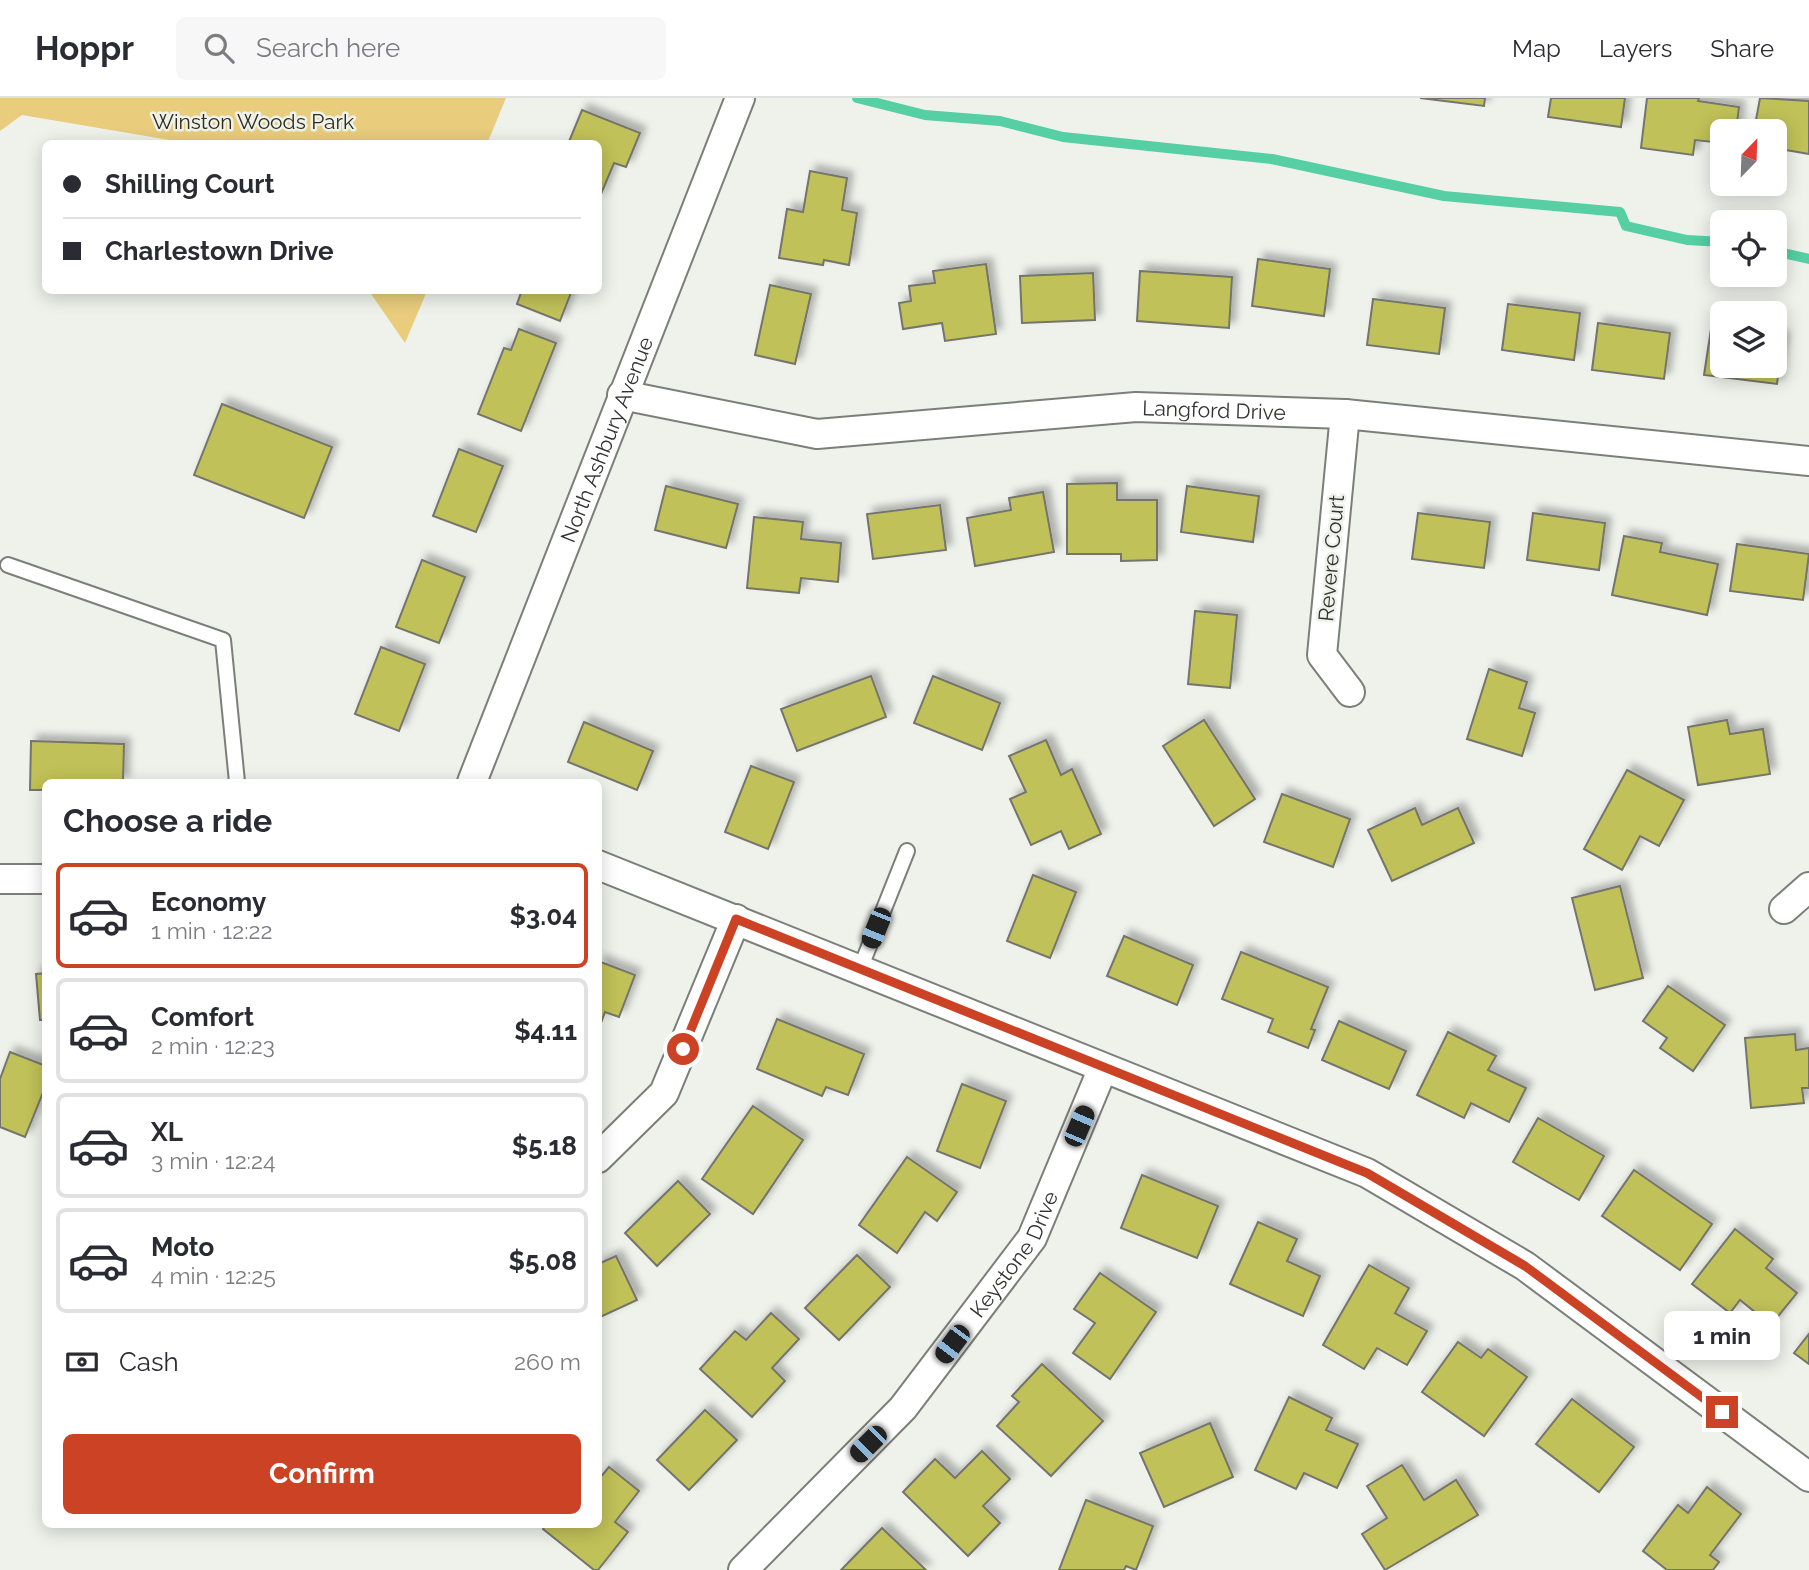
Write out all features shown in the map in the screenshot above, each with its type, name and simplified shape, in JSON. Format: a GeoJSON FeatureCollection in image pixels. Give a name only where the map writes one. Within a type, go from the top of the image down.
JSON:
{"type":"FeatureCollection","features":[{"type":"Feature","properties":{"kind":"street","name":"North Ashbury Avenue"},"geometry":{"type":"LineString","coordinates":[[473,779],[740,98]]}},
{"type":"Feature","properties":{"kind":"street","name":"Langford Drive"},"geometry":{"type":"LineString","coordinates":[[622,395],[817,433],[1136,407],[1345,414],[1809,461]]}},
{"type":"Feature","properties":{"kind":"street","name":"Revere Court"},"geometry":{"type":"LineString","coordinates":[[1345,414],[1322,655],[1350,692]]}},
{"type":"Feature","properties":{"kind":"street"},"geometry":{"type":"LineString","coordinates":[[602,867],[1367,1173],[1426,1205],[1525,1266],[1809,1477]]}},
{"type":"Feature","properties":{"kind":"street"},"geometry":{"type":"LineString","coordinates":[[0,879],[42,879]]}},
{"type":"Feature","properties":{"kind":"street"},"geometry":{"type":"LineString","coordinates":[[1784,909],[1809,887]]}},
{"type":"Feature","properties":{"kind":"street"},"geometry":{"type":"LineString","coordinates":[[602,1154],[664,1093],[736,919]]}},
{"type":"Feature","properties":{"kind":"street","name":"Keystone Drive"},"geometry":{"type":"LineString","coordinates":[[743,1570],[903,1408],[1032,1238],[1103,1068]]}},
{"type":"Feature","properties":{"kind":"lane"},"geometry":{"type":"LineString","coordinates":[[8,565],[223,640],[237,779]]}},
{"type":"Feature","properties":{"kind":"lane"},"geometry":{"type":"LineString","coordinates":[[860,969],[907,851]]}},
{"type":"Feature","properties":{"kind":"green space","name":"Winston Woods Park"},"geometry":{"type":"Polygon","coordinates":[[[0,98],[506,98],[489,140],[169,140],[22,115],[0,131],[0,98]]]}},
{"type":"Feature","properties":{"kind":"green space"},"geometry":{"type":"Polygon","coordinates":[[[371,294],[426,294],[405,343],[371,294]]]}},
{"type":"Feature","properties":{"kind":"building"},"geometry":{"type":"Polygon","coordinates":[[[1420,98],[1485,98],[1484,106],[1420,98]]]}},
{"type":"Feature","properties":{"kind":"building"},"geometry":{"type":"Polygon","coordinates":[[[1551,98],[1625,98],[1621,127],[1548,117],[1551,98]]]}},
{"type":"Feature","properties":{"kind":"building"},"geometry":{"type":"Polygon","coordinates":[[[1647,98],[1699,98],[1698,101],[1739,107],[1738,119],[1710,119],[1710,142],[1695,140],[1693,155],[1641,148],[1647,98]]]}},
{"type":"Feature","properties":{"kind":"building"},"geometry":{"type":"Polygon","coordinates":[[[1760,98],[1809,101],[1809,154],[1787,150],[1787,119],[1756,119],[1760,98]]]}},
{"type":"Feature","properties":{"kind":"building"},"geometry":{"type":"Polygon","coordinates":[[[582,110],[640,133],[626,167],[614,163],[602,192],[602,140],[570,140],[582,110]]]}},
{"type":"Feature","properties":{"kind":"building"},"geometry":{"type":"Polygon","coordinates":[[[810,171],[847,178],[842,210],[857,213],[849,265],[824,260],[823,265],[779,258],[787,209],[803,212],[810,171]]]}},
{"type":"Feature","properties":{"kind":"building"},"geometry":{"type":"Polygon","coordinates":[[[1258,259],[1330,269],[1324,316],[1252,306],[1258,259]]]}},
{"type":"Feature","properties":{"kind":"building"},"geometry":{"type":"Polygon","coordinates":[[[986,264],[996,334],[945,341],[942,323],[903,329],[899,303],[911,301],[909,286],[935,283],[933,271],[986,264]]]}},
{"type":"Feature","properties":{"kind":"building"},"geometry":{"type":"Polygon","coordinates":[[[1140,271],[1232,277],[1229,328],[1137,321],[1140,271]]]}},
{"type":"Feature","properties":{"kind":"building"},"geometry":{"type":"Polygon","coordinates":[[[1093,273],[1095,320],[1022,323],[1020,276],[1093,273]]]}},
{"type":"Feature","properties":{"kind":"building"},"geometry":{"type":"Polygon","coordinates":[[[770,285],[811,294],[795,364],[755,355],[770,285]]]}},
{"type":"Feature","properties":{"kind":"building"},"geometry":{"type":"Polygon","coordinates":[[[521,294],[570,294],[560,321],[517,304],[521,294]]]}},
{"type":"Feature","properties":{"kind":"building"},"geometry":{"type":"Polygon","coordinates":[[[1373,299],[1445,308],[1439,354],[1367,345],[1373,299]]]}},
{"type":"Feature","properties":{"kind":"building"},"geometry":{"type":"Polygon","coordinates":[[[1508,304],[1580,313],[1574,360],[1502,350],[1508,304]]]}},
{"type":"Feature","properties":{"kind":"building"},"geometry":{"type":"Polygon","coordinates":[[[1598,323],[1670,333],[1664,379],[1592,370],[1598,323]]]}},
{"type":"Feature","properties":{"kind":"building"},"geometry":{"type":"Polygon","coordinates":[[[519,329],[556,343],[521,431],[478,414],[504,348],[511,350],[519,329]]]}},
{"type":"Feature","properties":{"kind":"building"},"geometry":{"type":"Polygon","coordinates":[[[1710,336],[1710,376],[1704,375],[1710,336]]]}},
{"type":"Feature","properties":{"kind":"building"},"geometry":{"type":"Polygon","coordinates":[[[1728,378],[1778,378],[1777,384],[1728,378]]]}},
{"type":"Feature","properties":{"kind":"building"},"geometry":{"type":"Polygon","coordinates":[[[222,404],[332,447],[304,518],[194,475],[222,404]]]}},
{"type":"Feature","properties":{"kind":"building"},"geometry":{"type":"Polygon","coordinates":[[[459,449],[503,466],[476,532],[433,516],[459,449]]]}},
{"type":"Feature","properties":{"kind":"building"},"geometry":{"type":"Polygon","coordinates":[[[1117,483],[1117,500],[1157,500],[1157,560],[1121,561],[1121,554],[1067,554],[1067,484],[1117,483]]]}},
{"type":"Feature","properties":{"kind":"building"},"geometry":{"type":"Polygon","coordinates":[[[666,486],[738,504],[726,548],[655,530],[666,486]]]}},
{"type":"Feature","properties":{"kind":"building"},"geometry":{"type":"Polygon","coordinates":[[[1187,486],[1259,496],[1253,542],[1181,532],[1187,486]]]}},
{"type":"Feature","properties":{"kind":"building"},"geometry":{"type":"Polygon","coordinates":[[[1043,492],[1054,552],[975,566],[967,518],[1011,510],[1009,498],[1043,492]]]}},
{"type":"Feature","properties":{"kind":"building"},"geometry":{"type":"Polygon","coordinates":[[[940,505],[946,550],[873,559],[867,514],[940,505]]]}},
{"type":"Feature","properties":{"kind":"building"},"geometry":{"type":"Polygon","coordinates":[[[1418,513],[1490,522],[1484,568],[1412,559],[1418,513]]]}},
{"type":"Feature","properties":{"kind":"building"},"geometry":{"type":"Polygon","coordinates":[[[1533,513],[1605,523],[1599,570],[1527,560],[1533,513]]]}},
{"type":"Feature","properties":{"kind":"building"},"geometry":{"type":"Polygon","coordinates":[[[754,517],[803,522],[801,539],[841,543],[838,582],[801,578],[799,593],[747,588],[754,517]]]}},
{"type":"Feature","properties":{"kind":"building"},"geometry":{"type":"Polygon","coordinates":[[[1624,536],[1662,543],[1660,552],[1718,564],[1707,615],[1612,595],[1624,536]]]}},
{"type":"Feature","properties":{"kind":"building"},"geometry":{"type":"Polygon","coordinates":[[[1737,544],[1809,554],[1803,600],[1730,591],[1737,544]]]}},
{"type":"Feature","properties":{"kind":"building"},"geometry":{"type":"Polygon","coordinates":[[[422,560],[465,577],[439,643],[396,627],[422,560]]]}},
{"type":"Feature","properties":{"kind":"building"},"geometry":{"type":"Polygon","coordinates":[[[1195,611],[1237,615],[1230,688],[1188,684],[1195,611]]]}},
{"type":"Feature","properties":{"kind":"building"},"geometry":{"type":"Polygon","coordinates":[[[381,647],[425,664],[399,731],[355,714],[381,647]]]}},
{"type":"Feature","properties":{"kind":"building"},"geometry":{"type":"Polygon","coordinates":[[[1489,669],[1527,682],[1519,708],[1535,713],[1522,756],[1467,739],[1489,669]]]}},
{"type":"Feature","properties":{"kind":"building"},"geometry":{"type":"Polygon","coordinates":[[[871,676],[886,717],[797,751],[781,709],[871,676]]]}},
{"type":"Feature","properties":{"kind":"building"},"geometry":{"type":"Polygon","coordinates":[[[933,676],[1000,703],[982,750],[914,723],[933,676]]]}},
{"type":"Feature","properties":{"kind":"building"},"geometry":{"type":"Polygon","coordinates":[[[1204,720],[1255,799],[1214,826],[1163,746],[1204,720]]]}},
{"type":"Feature","properties":{"kind":"building"},"geometry":{"type":"Polygon","coordinates":[[[1727,720],[1730,734],[1763,729],[1770,774],[1698,785],[1688,727],[1727,720]]]}},
{"type":"Feature","properties":{"kind":"building"},"geometry":{"type":"Polygon","coordinates":[[[584,722],[653,751],[637,790],[568,762],[584,722]]]}},
{"type":"Feature","properties":{"kind":"building"},"geometry":{"type":"Polygon","coordinates":[[[1046,740],[1061,775],[1072,769],[1101,834],[1069,849],[1061,831],[1031,845],[1010,799],[1026,792],[1009,756],[1046,740]]]}},
{"type":"Feature","properties":{"kind":"building"},"geometry":{"type":"Polygon","coordinates":[[[31,741],[124,744],[123,779],[42,779],[42,790],[30,790],[31,741]]]}},
{"type":"Feature","properties":{"kind":"building"},"geometry":{"type":"Polygon","coordinates":[[[751,766],[794,782],[768,849],[725,832],[751,766]]]}},
{"type":"Feature","properties":{"kind":"building"},"geometry":{"type":"Polygon","coordinates":[[[1627,770],[1684,800],[1659,846],[1640,836],[1622,870],[1584,849],[1627,770]]]}},
{"type":"Feature","properties":{"kind":"building"},"geometry":{"type":"Polygon","coordinates":[[[1282,794],[1350,819],[1333,867],[1264,842],[1282,794]]]}},
{"type":"Feature","properties":{"kind":"building"},"geometry":{"type":"Polygon","coordinates":[[[1415,808],[1422,825],[1458,808],[1474,843],[1392,881],[1368,830],[1415,808]]]}},
{"type":"Feature","properties":{"kind":"building"},"geometry":{"type":"Polygon","coordinates":[[[1033,875],[1076,892],[1050,958],[1007,941],[1033,875]]]}},
{"type":"Feature","properties":{"kind":"building"},"geometry":{"type":"Polygon","coordinates":[[[1620,886],[1643,978],[1595,990],[1572,898],[1620,886]]]}},
{"type":"Feature","properties":{"kind":"building"},"geometry":{"type":"Polygon","coordinates":[[[1124,936],[1193,965],[1177,1005],[1107,976],[1124,936]]]}},
{"type":"Feature","properties":{"kind":"building"},"geometry":{"type":"Polygon","coordinates":[[[1241,952],[1328,987],[1311,1029],[1315,1030],[1308,1048],[1268,1032],[1273,1019],[1222,999],[1241,952]]]}},
{"type":"Feature","properties":{"kind":"building"},"geometry":{"type":"Polygon","coordinates":[[[602,963],[635,975],[619,1017],[605,1012],[602,1020],[602,963]]]}},
{"type":"Feature","properties":{"kind":"building"},"geometry":{"type":"Polygon","coordinates":[[[42,973],[42,1020],[40,1020],[36,974],[42,973]]]}},
{"type":"Feature","properties":{"kind":"building"},"geometry":{"type":"Polygon","coordinates":[[[1668,986],[1725,1025],[1693,1071],[1660,1048],[1667,1038],[1643,1021],[1668,986]]]}},
{"type":"Feature","properties":{"kind":"building"},"geometry":{"type":"Polygon","coordinates":[[[777,1019],[864,1054],[848,1095],[826,1087],[822,1096],[757,1069],[777,1019]]]}},
{"type":"Feature","properties":{"kind":"building"},"geometry":{"type":"Polygon","coordinates":[[[1339,1021],[1406,1051],[1389,1089],[1322,1060],[1339,1021]]]}},
{"type":"Feature","properties":{"kind":"building"},"geometry":{"type":"Polygon","coordinates":[[[1448,1032],[1496,1056],[1488,1070],[1526,1088],[1509,1122],[1471,1103],[1464,1118],[1417,1095],[1448,1032]]]}},
{"type":"Feature","properties":{"kind":"building"},"geometry":{"type":"Polygon","coordinates":[[[1795,1034],[1796,1050],[1809,1048],[1809,1088],[1802,1088],[1804,1103],[1751,1108],[1745,1038],[1795,1034]]]}},
{"type":"Feature","properties":{"kind":"building"},"geometry":{"type":"Polygon","coordinates":[[[10,1052],[42,1064],[42,1095],[25,1137],[0,1127],[0,1079],[10,1052]]]}},
{"type":"Feature","properties":{"kind":"building"},"geometry":{"type":"Polygon","coordinates":[[[962,1084],[1006,1101],[980,1168],[937,1151],[962,1084]]]}},
{"type":"Feature","properties":{"kind":"building"},"geometry":{"type":"Polygon","coordinates":[[[753,1106],[803,1140],[753,1214],[702,1179],[753,1106]]]}},
{"type":"Feature","properties":{"kind":"building"},"geometry":{"type":"Polygon","coordinates":[[[1538,1118],[1604,1156],[1579,1200],[1513,1162],[1538,1118]]]}},
{"type":"Feature","properties":{"kind":"building"},"geometry":{"type":"Polygon","coordinates":[[[907,1157],[957,1192],[937,1221],[925,1212],[897,1253],[859,1225],[907,1157]]]}},
{"type":"Feature","properties":{"kind":"building"},"geometry":{"type":"Polygon","coordinates":[[[1634,1170],[1712,1224],[1680,1270],[1602,1216],[1634,1170]]]}},
{"type":"Feature","properties":{"kind":"building"},"geometry":{"type":"Polygon","coordinates":[[[1142,1175],[1218,1206],[1197,1258],[1121,1228],[1142,1175]]]}},
{"type":"Feature","properties":{"kind":"building"},"geometry":{"type":"Polygon","coordinates":[[[678,1181],[710,1214],[657,1266],[625,1233],[678,1181]]]}},
{"type":"Feature","properties":{"kind":"building"},"geometry":{"type":"Polygon","coordinates":[[[1258,1222],[1297,1239],[1287,1261],[1320,1276],[1303,1316],[1230,1284],[1258,1222]]]}},
{"type":"Feature","properties":{"kind":"building"},"geometry":{"type":"Polygon","coordinates":[[[1735,1229],[1773,1259],[1766,1268],[1797,1293],[1771,1325],[1740,1300],[1730,1313],[1692,1284],[1735,1229]]]}},
{"type":"Feature","properties":{"kind":"building"},"geometry":{"type":"Polygon","coordinates":[[[857,1255],[890,1287],[839,1340],[805,1308],[857,1255]]]}},
{"type":"Feature","properties":{"kind":"building"},"geometry":{"type":"Polygon","coordinates":[[[616,1256],[637,1300],[602,1316],[602,1262],[616,1256]]]}},
{"type":"Feature","properties":{"kind":"building"},"geometry":{"type":"Polygon","coordinates":[[[1369,1265],[1409,1288],[1395,1313],[1427,1331],[1407,1365],[1377,1348],[1364,1369],[1323,1345],[1369,1265]]]}},
{"type":"Feature","properties":{"kind":"building"},"geometry":{"type":"Polygon","coordinates":[[[1100,1273],[1156,1312],[1110,1379],[1073,1353],[1095,1323],[1074,1309],[1100,1273]]]}},
{"type":"Feature","properties":{"kind":"building"},"geometry":{"type":"Polygon","coordinates":[[[771,1313],[799,1339],[772,1368],[785,1381],[752,1417],[700,1369],[735,1331],[746,1340],[771,1313]]]}},
{"type":"Feature","properties":{"kind":"building"},"geometry":{"type":"Polygon","coordinates":[[[1809,1334],[1809,1364],[1794,1353],[1809,1334]]]}},
{"type":"Feature","properties":{"kind":"building"},"geometry":{"type":"Polygon","coordinates":[[[1458,1342],[1481,1358],[1488,1349],[1527,1377],[1484,1436],[1422,1392],[1458,1342]]]}},
{"type":"Feature","properties":{"kind":"building"},"geometry":{"type":"Polygon","coordinates":[[[1042,1364],[1103,1421],[1051,1476],[997,1426],[1019,1402],[1012,1396],[1042,1364]]]}},
{"type":"Feature","properties":{"kind":"building"},"geometry":{"type":"Polygon","coordinates":[[[1289,1397],[1332,1418],[1326,1430],[1358,1444],[1337,1488],[1304,1473],[1296,1489],[1255,1470],[1289,1397]]]}},
{"type":"Feature","properties":{"kind":"building"},"geometry":{"type":"Polygon","coordinates":[[[1572,1399],[1634,1447],[1599,1492],[1536,1444],[1572,1399]]]}},
{"type":"Feature","properties":{"kind":"building"},"geometry":{"type":"Polygon","coordinates":[[[705,1410],[737,1440],[689,1490],[657,1460],[705,1410]]]}},
{"type":"Feature","properties":{"kind":"building"},"geometry":{"type":"Polygon","coordinates":[[[1210,1423],[1233,1477],[1164,1507],[1140,1453],[1210,1423]]]}},
{"type":"Feature","properties":{"kind":"building"},"geometry":{"type":"Polygon","coordinates":[[[982,1451],[1010,1479],[983,1506],[1000,1523],[968,1556],[903,1492],[935,1459],[955,1478],[982,1451]]]}},
{"type":"Feature","properties":{"kind":"building"},"geometry":{"type":"Polygon","coordinates":[[[1402,1465],[1424,1500],[1456,1480],[1478,1515],[1385,1570],[1362,1534],[1387,1518],[1367,1486],[1402,1465]]]}},
{"type":"Feature","properties":{"kind":"building"},"geometry":{"type":"Polygon","coordinates":[[[609,1467],[639,1491],[615,1522],[628,1532],[598,1570],[594,1570],[543,1529],[602,1528],[602,1475],[609,1467]]]}},
{"type":"Feature","properties":{"kind":"building"},"geometry":{"type":"Polygon","coordinates":[[[1707,1487],[1741,1514],[1710,1555],[1719,1562],[1713,1570],[1667,1570],[1643,1551],[1678,1505],[1688,1513],[1707,1487]]]}},
{"type":"Feature","properties":{"kind":"building"},"geometry":{"type":"Polygon","coordinates":[[[1086,1500],[1153,1526],[1136,1570],[1126,1566],[1124,1570],[1059,1570],[1086,1500]]]}},
{"type":"Feature","properties":{"kind":"building"},"geometry":{"type":"Polygon","coordinates":[[[882,1528],[926,1570],[841,1570],[882,1528]]]}},
{"type":"Feature","properties":{"kind":"waterway"},"geometry":{"type":"LineString","coordinates":[[857,98],[925,115],[1000,121],[1063,137],[1272,159],[1444,196],[1620,212],[1626,226],[1687,240],[1710,241]]}},
{"type":"Feature","properties":{"kind":"waterway"},"geometry":{"type":"LineString","coordinates":[[1787,254],[1809,259]]}},
{"type":"Feature","properties":{"kind":"route"},"geometry":{"type":"LineString","coordinates":[[683,1049],[722,959],[736,919],[1367,1173],[1426,1205],[1525,1266],[1722,1412]]}}]}
